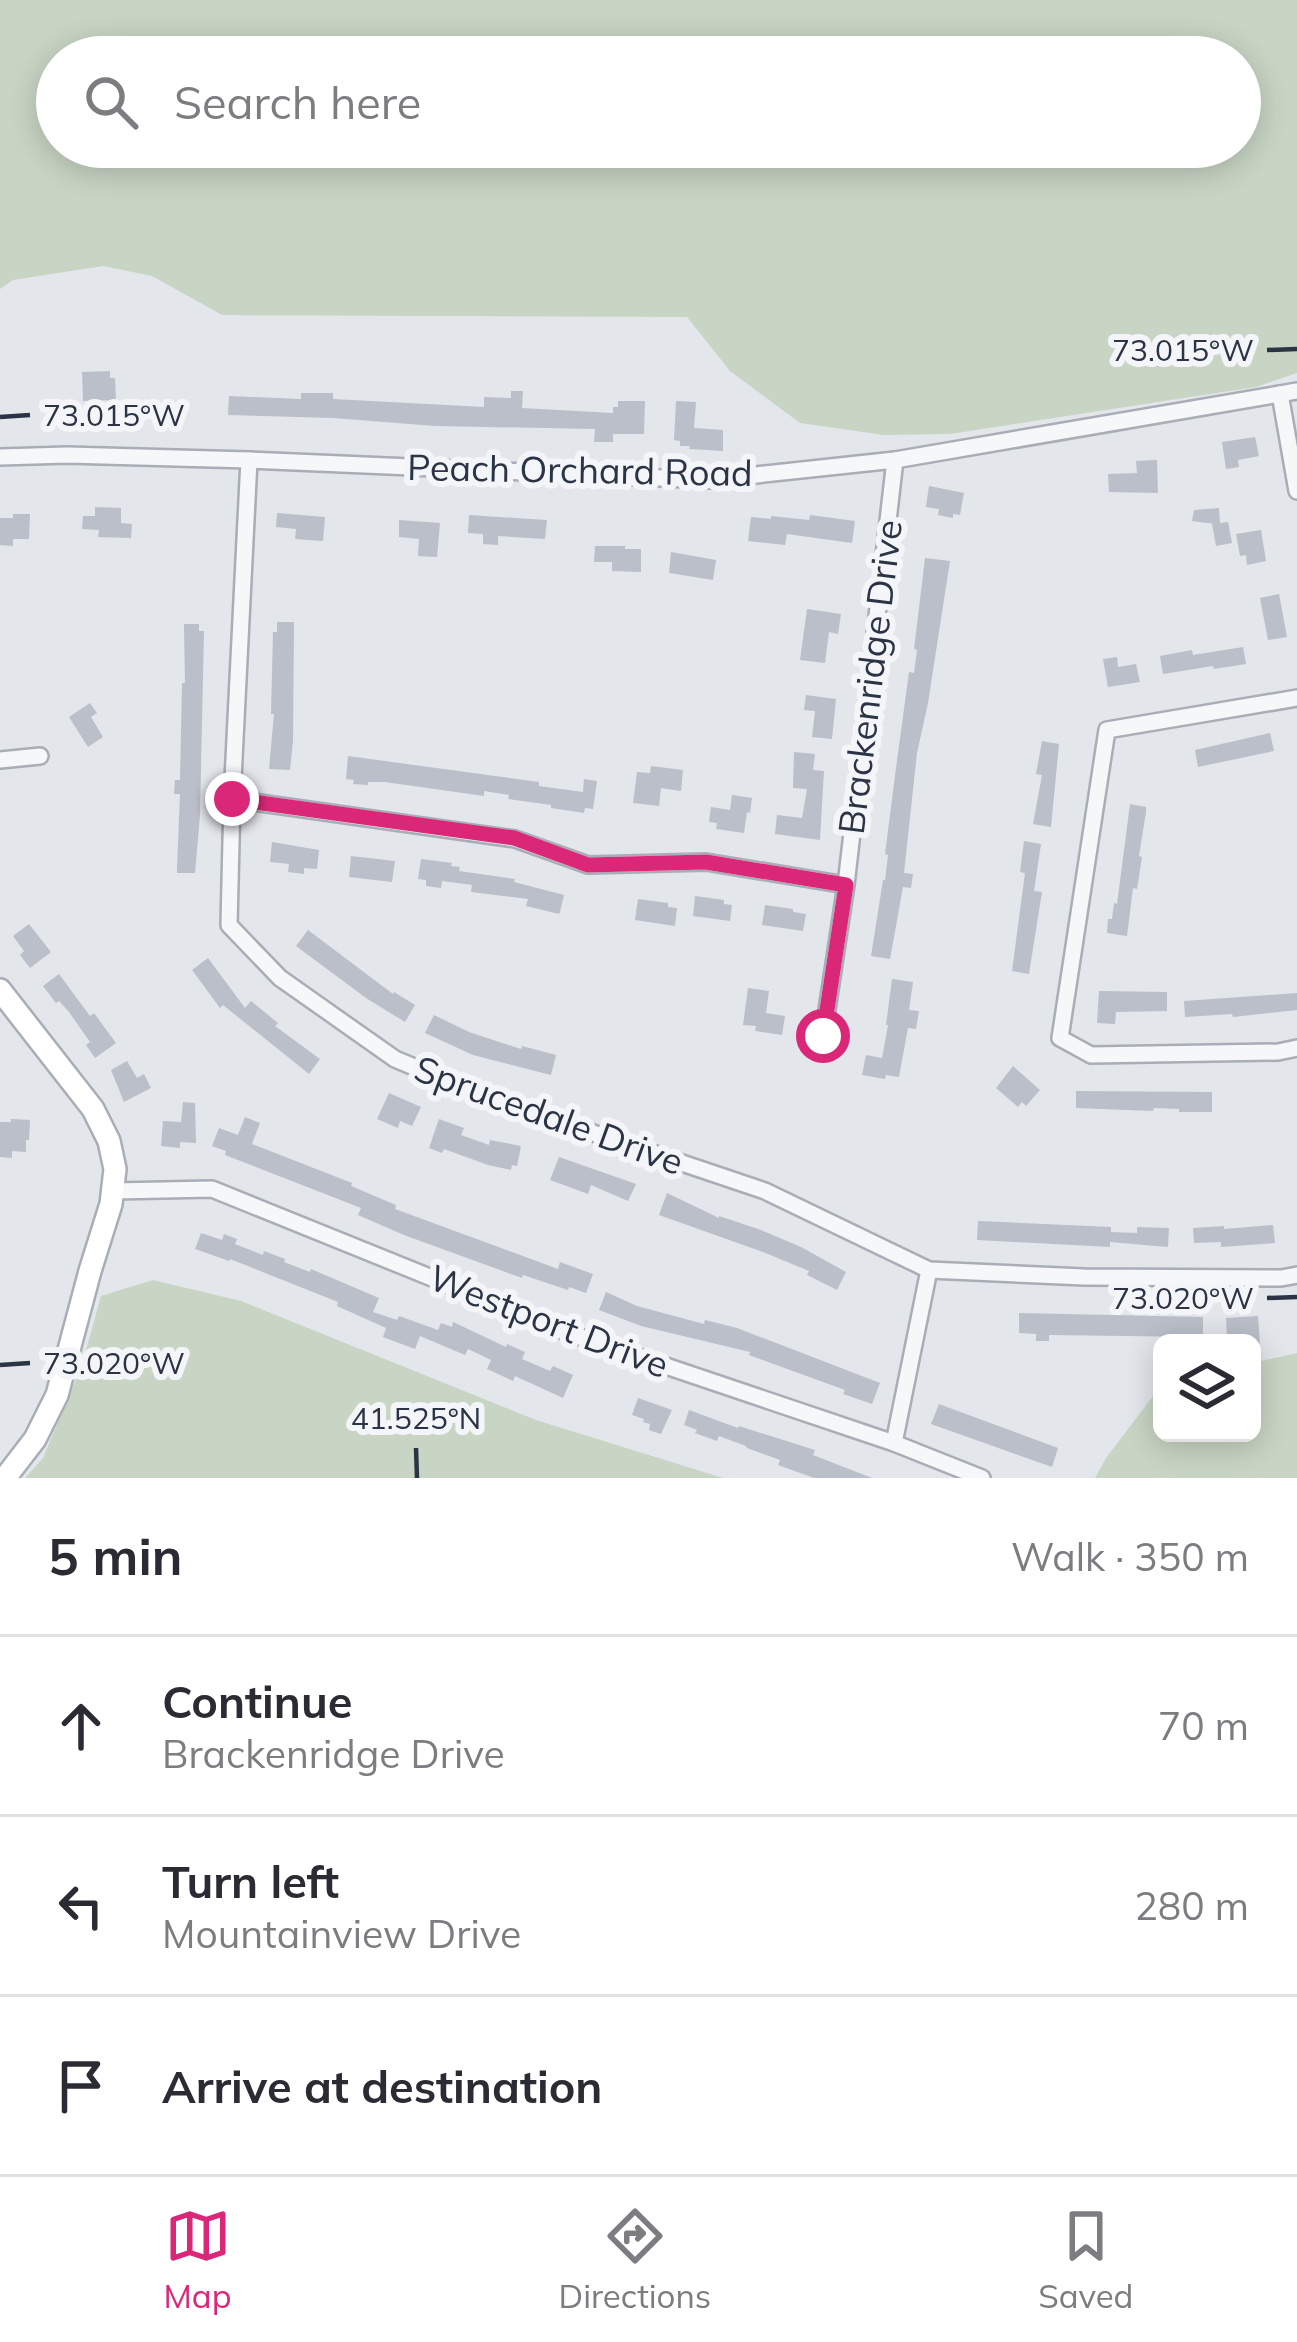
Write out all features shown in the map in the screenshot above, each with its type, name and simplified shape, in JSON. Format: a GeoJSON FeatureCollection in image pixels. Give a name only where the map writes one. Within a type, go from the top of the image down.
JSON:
{"type":"FeatureCollection","features":[{"type":"Feature","properties":{"kind":"street","name":"Peach Orchard Road"},"geometry":{"type":"LineString","coordinates":[[0,457],[67,454],[709,480],[895,460],[1288,392]]}},
{"type":"Feature","properties":{"kind":"street"},"geometry":{"type":"LineString","coordinates":[[1288,392],[1297,491]]}},
{"type":"Feature","properties":{"kind":"street","name":"Sprucedale Drive"},"geometry":{"type":"LineString","coordinates":[[249,460],[229,925],[280,978],[395,1059],[483,1096],[765,1191],[929,1270]]}},
{"type":"Feature","properties":{"kind":"street","name":"Brackenridge Drive"},"geometry":{"type":"LineString","coordinates":[[823,1036],[846,885],[895,460]]}},
{"type":"Feature","properties":{"kind":"street"},"geometry":{"type":"LineString","coordinates":[[1297,698],[1107,730],[1060,1038],[1091,1055],[1297,1048]]}},
{"type":"Feature","properties":{"kind":"street"},"geometry":{"type":"LineString","coordinates":[[0,760],[40,756]]}},
{"type":"Feature","properties":{"kind":"street"},"geometry":{"type":"LineString","coordinates":[[232,799],[514,838],[588,865],[706,862],[846,885]]}},
{"type":"Feature","properties":{"kind":"street"},"geometry":{"type":"LineString","coordinates":[[0,990],[99,1119],[112,1151],[114,1191],[57,1395],[34,1439],[5,1478]]}},
{"type":"Feature","properties":{"kind":"street","name":"Westport Drive"},"geometry":{"type":"LineString","coordinates":[[114,1191],[212,1189],[568,1333],[894,1443],[982,1478]]}},
{"type":"Feature","properties":{"kind":"street"},"geometry":{"type":"LineString","coordinates":[[894,1443],[929,1270],[1106,1278],[1297,1275]]}},
{"type":"Feature","properties":{"kind":"green space"},"geometry":{"type":"Polygon","coordinates":[[[0,0],[1297,0],[1297,373],[1256,387],[950,434],[884,435],[800,423],[730,371],[687,317],[222,315],[152,276],[103,266],[13,280],[0,289],[0,0]]]}},
{"type":"Feature","properties":{"kind":"green space"},"geometry":{"type":"Polygon","coordinates":[[[153,1280],[241,1301],[536,1420],[723,1478],[25,1478],[43,1458],[82,1365],[101,1296],[153,1280]]]}},
{"type":"Feature","properties":{"kind":"green space"},"geometry":{"type":"Polygon","coordinates":[[[1297,1353],[1297,1478],[1095,1478],[1153,1396],[1153,1442],[1261,1442],[1261,1361],[1297,1353]]]}},
{"type":"Feature","properties":{"kind":"building"},"geometry":{"type":"Polygon","coordinates":[[[110,371],[116,400],[83,401],[82,372],[110,371]]]}},
{"type":"Feature","properties":{"kind":"building"},"geometry":{"type":"Polygon","coordinates":[[[511,391],[523,391],[522,408],[613,413],[618,401],[645,401],[644,434],[613,434],[613,442],[594,442],[595,429],[228,415],[229,396],[301,399],[301,393],[333,393],[333,399],[484,407],[484,397],[511,398],[511,391]]]}},
{"type":"Feature","properties":{"kind":"building"},"geometry":{"type":"Polygon","coordinates":[[[676,401],[696,402],[694,428],[723,430],[723,451],[689,449],[674,440],[676,401]]]}},
{"type":"Feature","properties":{"kind":"building"},"geometry":{"type":"Polygon","coordinates":[[[1255,437],[1259,456],[1238,460],[1239,467],[1226,469],[1222,442],[1255,437]]]}},
{"type":"Feature","properties":{"kind":"building"},"geometry":{"type":"Polygon","coordinates":[[[1157,460],[1158,493],[1109,492],[1108,474],[1137,473],[1136,461],[1157,460]]]}},
{"type":"Feature","properties":{"kind":"building"},"geometry":{"type":"Polygon","coordinates":[[[929,486],[964,493],[960,515],[938,515],[939,509],[926,507],[929,486]]]}},
{"type":"Feature","properties":{"kind":"building"},"geometry":{"type":"Polygon","coordinates":[[[95,507],[121,508],[121,523],[132,524],[131,538],[98,537],[99,530],[82,529],[83,516],[95,516],[95,507]]]}},
{"type":"Feature","properties":{"kind":"building"},"geometry":{"type":"Polygon","coordinates":[[[1219,508],[1220,523],[1228,522],[1232,543],[1216,546],[1215,524],[1192,521],[1194,510],[1219,508]]]}},
{"type":"Feature","properties":{"kind":"building"},"geometry":{"type":"Polygon","coordinates":[[[277,513],[325,517],[323,541],[295,539],[296,529],[276,527],[277,513]]]}},
{"type":"Feature","properties":{"kind":"building"},"geometry":{"type":"Polygon","coordinates":[[[13,514],[30,514],[29,539],[13,539],[13,546],[0,545],[0,518],[13,518],[13,514]]]}},
{"type":"Feature","properties":{"kind":"building"},"geometry":{"type":"Polygon","coordinates":[[[469,515],[547,520],[545,539],[498,536],[498,545],[483,544],[483,534],[468,533],[469,515]]]}},
{"type":"Feature","properties":{"kind":"building"},"geometry":{"type":"Polygon","coordinates":[[[810,515],[855,521],[852,543],[787,534],[785,545],[748,541],[751,517],[809,520],[810,515]]]}},
{"type":"Feature","properties":{"kind":"building"},"geometry":{"type":"Polygon","coordinates":[[[399,520],[440,523],[437,557],[418,556],[419,539],[399,537],[399,520]]]}},
{"type":"Feature","properties":{"kind":"building"},"geometry":{"type":"Polygon","coordinates":[[[1261,530],[1266,561],[1247,565],[1236,534],[1261,530]]]}},
{"type":"Feature","properties":{"kind":"building"},"geometry":{"type":"Polygon","coordinates":[[[595,546],[641,549],[641,572],[612,571],[612,562],[594,562],[595,546]]]}},
{"type":"Feature","properties":{"kind":"building"},"geometry":{"type":"Polygon","coordinates":[[[671,552],[716,560],[713,580],[669,573],[671,552]]]}},
{"type":"Feature","properties":{"kind":"building"},"geometry":{"type":"Polygon","coordinates":[[[925,558],[950,561],[917,753],[904,873],[913,874],[911,888],[903,887],[890,959],[871,956],[885,880],[909,672],[914,673],[925,558]]]}},
{"type":"Feature","properties":{"kind":"building"},"geometry":{"type":"Polygon","coordinates":[[[1279,594],[1287,637],[1268,640],[1260,598],[1279,594]]]}},
{"type":"Feature","properties":{"kind":"building"},"geometry":{"type":"Polygon","coordinates":[[[807,609],[841,614],[838,634],[829,632],[825,663],[800,660],[807,609]]]}},
{"type":"Feature","properties":{"kind":"building"},"geometry":{"type":"Polygon","coordinates":[[[277,622],[294,622],[290,770],[269,769],[277,622]]]}},
{"type":"Feature","properties":{"kind":"building"},"geometry":{"type":"Polygon","coordinates":[[[184,624],[199,624],[199,631],[204,631],[195,873],[177,873],[180,794],[174,794],[175,780],[180,780],[184,624]]]}},
{"type":"Feature","properties":{"kind":"building"},"geometry":{"type":"Polygon","coordinates":[[[1243,647],[1246,664],[1163,674],[1160,656],[1243,647]]]}},
{"type":"Feature","properties":{"kind":"building"},"geometry":{"type":"Polygon","coordinates":[[[1117,657],[1118,667],[1136,664],[1140,682],[1108,687],[1103,659],[1117,657]]]}},
{"type":"Feature","properties":{"kind":"building"},"geometry":{"type":"Polygon","coordinates":[[[806,695],[836,699],[832,739],[812,737],[815,711],[804,710],[806,695]]]}},
{"type":"Feature","properties":{"kind":"building"},"geometry":{"type":"Polygon","coordinates":[[[90,703],[97,713],[91,717],[103,737],[88,747],[69,717],[90,703]]]}},
{"type":"Feature","properties":{"kind":"building"},"geometry":{"type":"Polygon","coordinates":[[[1270,733],[1274,751],[1198,767],[1195,750],[1270,733]]]}},
{"type":"Feature","properties":{"kind":"building"},"geometry":{"type":"Polygon","coordinates":[[[1042,741],[1059,744],[1051,827],[1033,824],[1042,775],[1036,774],[1042,741]]]}},
{"type":"Feature","properties":{"kind":"building"},"geometry":{"type":"Polygon","coordinates":[[[794,752],[815,754],[813,770],[824,771],[820,840],[775,834],[777,815],[802,818],[807,789],[793,788],[794,752]]]}},
{"type":"Feature","properties":{"kind":"building"},"geometry":{"type":"Polygon","coordinates":[[[348,756],[583,792],[584,779],[597,781],[593,809],[585,808],[584,813],[551,808],[484,791],[484,796],[385,782],[353,784],[354,780],[346,779],[348,756]]]}},
{"type":"Feature","properties":{"kind":"building"},"geometry":{"type":"Polygon","coordinates":[[[651,766],[683,770],[681,791],[661,788],[659,806],[633,803],[637,772],[650,773],[651,766]]]}},
{"type":"Feature","properties":{"kind":"building"},"geometry":{"type":"Polygon","coordinates":[[[732,795],[752,798],[744,833],[716,829],[717,823],[709,822],[711,807],[730,810],[732,795]]]}},
{"type":"Feature","properties":{"kind":"building"},"geometry":{"type":"Polygon","coordinates":[[[1130,804],[1146,807],[1146,812],[1127,936],[1107,933],[1108,919],[1117,904],[1130,804]]]}},
{"type":"Feature","properties":{"kind":"building"},"geometry":{"type":"Polygon","coordinates":[[[1024,841],[1041,844],[1034,891],[1042,892],[1029,974],[1012,971],[1025,873],[1020,872],[1024,841]]]}},
{"type":"Feature","properties":{"kind":"building"},"geometry":{"type":"Polygon","coordinates":[[[272,842],[319,850],[317,869],[304,868],[304,874],[288,872],[289,864],[270,862],[272,842]]]}},
{"type":"Feature","properties":{"kind":"building"},"geometry":{"type":"Polygon","coordinates":[[[351,856],[395,861],[392,882],[349,877],[351,856]]]}},
{"type":"Feature","properties":{"kind":"building"},"geometry":{"type":"Polygon","coordinates":[[[421,859],[452,863],[459,871],[515,879],[564,895],[560,912],[526,906],[528,899],[471,892],[472,885],[442,881],[441,888],[426,886],[426,880],[418,879],[421,859]]]}},
{"type":"Feature","properties":{"kind":"building"},"geometry":{"type":"Polygon","coordinates":[[[695,896],[732,905],[730,921],[693,916],[695,896]]]}},
{"type":"Feature","properties":{"kind":"building"},"geometry":{"type":"Polygon","coordinates":[[[638,899],[677,908],[675,926],[635,920],[638,899]]]}},
{"type":"Feature","properties":{"kind":"building"},"geometry":{"type":"Polygon","coordinates":[[[765,905],[806,914],[803,931],[762,925],[765,905]]]}},
{"type":"Feature","properties":{"kind":"building"},"geometry":{"type":"Polygon","coordinates":[[[29,924],[51,952],[30,968],[13,936],[29,924]]]}},
{"type":"Feature","properties":{"kind":"building"},"geometry":{"type":"Polygon","coordinates":[[[308,930],[393,994],[415,1005],[405,1022],[296,946],[308,930]]]}},
{"type":"Feature","properties":{"kind":"building"},"geometry":{"type":"Polygon","coordinates":[[[208,958],[245,1008],[251,1001],[278,1023],[275,1026],[320,1059],[309,1074],[223,1005],[220,1008],[192,970],[208,958]]]}},
{"type":"Feature","properties":{"kind":"building"},"geometry":{"type":"Polygon","coordinates":[[[59,974],[116,1043],[95,1058],[69,1012],[43,986],[59,974]]]}},
{"type":"Feature","properties":{"kind":"building"},"geometry":{"type":"Polygon","coordinates":[[[892,979],[913,982],[909,1010],[919,1011],[916,1029],[908,1028],[899,1077],[862,1075],[866,1055],[882,1058],[892,979]]]}},
{"type":"Feature","properties":{"kind":"building"},"geometry":{"type":"Polygon","coordinates":[[[748,988],[769,991],[766,1013],[785,1016],[782,1035],[743,1025],[748,988]]]}},
{"type":"Feature","properties":{"kind":"building"},"geometry":{"type":"Polygon","coordinates":[[[1099,991],[1167,992],[1167,1011],[1116,1012],[1115,1024],[1097,1023],[1099,991]]]}},
{"type":"Feature","properties":{"kind":"building"},"geometry":{"type":"Polygon","coordinates":[[[1297,993],[1297,1010],[1185,1017],[1184,1001],[1297,993]]]}},
{"type":"Feature","properties":{"kind":"building"},"geometry":{"type":"Polygon","coordinates":[[[434,1015],[469,1032],[556,1055],[551,1075],[473,1055],[425,1033],[434,1015]]]}},
{"type":"Feature","properties":{"kind":"building"},"geometry":{"type":"Polygon","coordinates":[[[127,1061],[137,1078],[144,1074],[151,1088],[124,1102],[111,1070],[127,1061]]]}},
{"type":"Feature","properties":{"kind":"building"},"geometry":{"type":"Polygon","coordinates":[[[1013,1066],[1040,1090],[1026,1106],[1022,1102],[1018,1107],[996,1088],[1013,1066]]]}},
{"type":"Feature","properties":{"kind":"building"},"geometry":{"type":"Polygon","coordinates":[[[1076,1091],[1212,1092],[1212,1112],[1076,1108],[1076,1091]]]}},
{"type":"Feature","properties":{"kind":"building"},"geometry":{"type":"Polygon","coordinates":[[[389,1093],[421,1107],[412,1126],[400,1121],[398,1128],[377,1119],[389,1093]]]}},
{"type":"Feature","properties":{"kind":"building"},"geometry":{"type":"Polygon","coordinates":[[[183,1102],[195,1103],[196,1143],[180,1142],[180,1148],[161,1146],[163,1121],[181,1122],[183,1102]]]}},
{"type":"Feature","properties":{"kind":"building"},"geometry":{"type":"Polygon","coordinates":[[[245,1117],[260,1123],[252,1144],[352,1183],[396,1205],[395,1209],[558,1269],[560,1262],[593,1274],[586,1293],[522,1278],[404,1235],[358,1215],[361,1208],[212,1146],[219,1128],[238,1135],[245,1117]]]}},
{"type":"Feature","properties":{"kind":"building"},"geometry":{"type":"Polygon","coordinates":[[[439,1119],[464,1128],[461,1135],[489,1145],[490,1140],[521,1146],[517,1166],[512,1165],[511,1170],[429,1148],[439,1119]]]}},
{"type":"Feature","properties":{"kind":"building"},"geometry":{"type":"Polygon","coordinates":[[[30,1120],[26,1152],[12,1151],[12,1158],[0,1157],[0,1122],[30,1120]]]}},
{"type":"Feature","properties":{"kind":"building"},"geometry":{"type":"Polygon","coordinates":[[[559,1157],[636,1184],[628,1201],[591,1185],[588,1194],[550,1180],[559,1157]]]}},
{"type":"Feature","properties":{"kind":"building"},"geometry":{"type":"Polygon","coordinates":[[[667,1193],[719,1218],[801,1247],[846,1272],[837,1290],[807,1275],[809,1271],[659,1215],[667,1193]]]}},
{"type":"Feature","properties":{"kind":"building"},"geometry":{"type":"Polygon","coordinates":[[[978,1221],[1111,1227],[1111,1232],[1137,1233],[1137,1227],[1169,1228],[1168,1247],[977,1240],[978,1221]]]}},
{"type":"Feature","properties":{"kind":"building"},"geometry":{"type":"Polygon","coordinates":[[[1273,1225],[1275,1243],[1221,1247],[1221,1242],[1194,1243],[1193,1228],[1273,1225]]]}},
{"type":"Feature","properties":{"kind":"building"},"geometry":{"type":"Polygon","coordinates":[[[201,1233],[222,1240],[224,1234],[237,1239],[235,1244],[263,1255],[264,1251],[379,1298],[373,1312],[438,1330],[441,1323],[452,1327],[453,1322],[525,1352],[522,1359],[573,1375],[563,1398],[487,1369],[491,1360],[468,1349],[465,1355],[420,1336],[415,1349],[383,1337],[386,1328],[337,1306],[338,1302],[195,1249],[201,1233]]]}},
{"type":"Feature","properties":{"kind":"building"},"geometry":{"type":"Polygon","coordinates":[[[606,1292],[637,1306],[737,1328],[880,1383],[872,1404],[750,1352],[641,1326],[599,1310],[606,1292]]]}},
{"type":"Feature","properties":{"kind":"building"},"geometry":{"type":"Polygon","coordinates":[[[1019,1313],[1203,1317],[1203,1334],[1049,1335],[1049,1341],[1036,1341],[1036,1334],[1019,1333],[1019,1313]]]}},
{"type":"Feature","properties":{"kind":"building"},"geometry":{"type":"Polygon","coordinates":[[[1258,1316],[1259,1334],[1227,1334],[1226,1318],[1258,1316]]]}},
{"type":"Feature","properties":{"kind":"building"},"geometry":{"type":"Polygon","coordinates":[[[638,1398],[672,1410],[661,1434],[632,1415],[638,1398]]]}},
{"type":"Feature","properties":{"kind":"building"},"geometry":{"type":"Polygon","coordinates":[[[939,1404],[1058,1448],[1052,1467],[931,1424],[939,1404]]]}},
{"type":"Feature","properties":{"kind":"building"},"geometry":{"type":"Polygon","coordinates":[[[689,1410],[815,1450],[813,1455],[872,1478],[814,1478],[778,1465],[780,1460],[746,1446],[695,1433],[697,1430],[684,1425],[689,1410]]]}},
{"type":"Feature","properties":{"kind":"route"},"geometry":{"type":"LineString","coordinates":[[232,799],[514,838],[588,865],[706,862],[846,885],[823,1036]]}}]}
